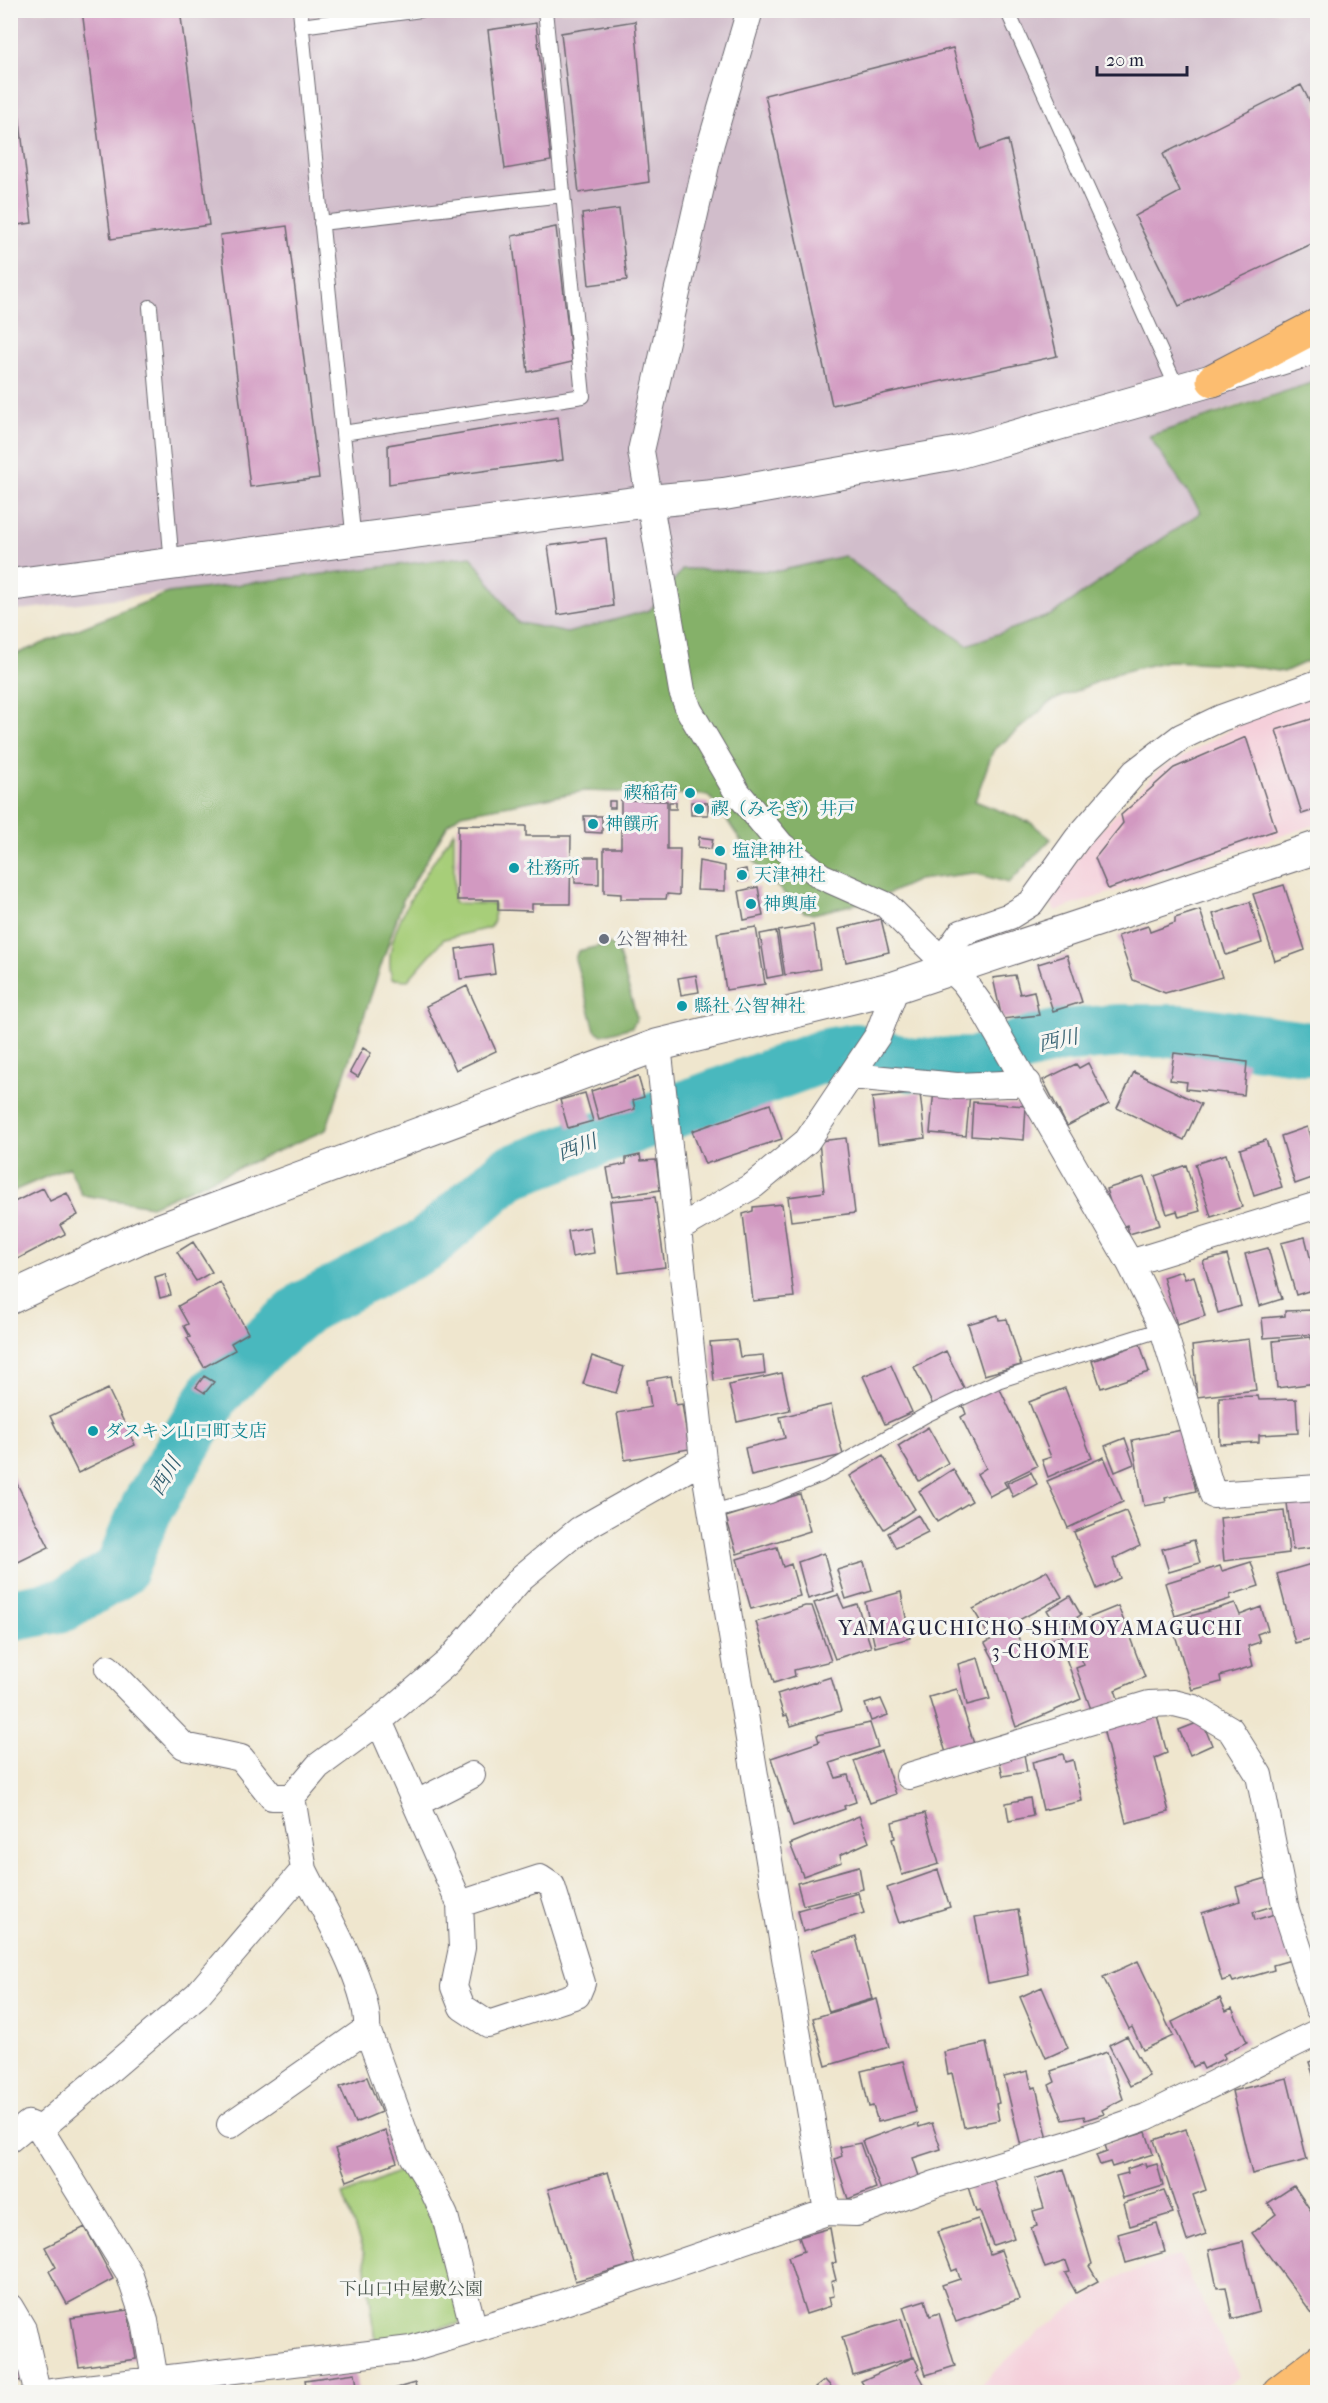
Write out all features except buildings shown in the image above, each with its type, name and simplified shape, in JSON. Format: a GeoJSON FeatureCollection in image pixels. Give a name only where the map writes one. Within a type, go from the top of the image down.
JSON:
{"type":"FeatureCollection","features":[{"type":"Feature","properties":{"kind":"main road"},"geometry":{"type":"LineString","coordinates":[[1213,380],[1317,325]]}},
{"type":"Feature","properties":{"kind":"main road"},"geometry":{"type":"LineString","coordinates":[[1279,2392],[1317,2362]]}},
{"type":"Feature","properties":{"kind":"street"},"geometry":{"type":"LineString","coordinates":[[750,10],[711,143],[641,451],[682,691],[688,710],[737,792],[781,845],[820,876],[886,905],[949,968],[982,1007],[1130,1263],[1163,1329],[1214,1495],[1317,1488]]}},
{"type":"Feature","properties":{"kind":"street"},"geometry":{"type":"LineString","coordinates":[[10,585],[354,542],[650,501],[724,494],[956,453],[1213,380],[1317,347]]}},
{"type":"Feature","properties":{"kind":"street"},"geometry":{"type":"LineString","coordinates":[[949,968],[951,947],[961,933],[1010,916],[1031,903],[1077,839],[1135,772],[1191,732],[1221,718],[1317,683]]}},
{"type":"Feature","properties":{"kind":"street"},"geometry":{"type":"LineString","coordinates":[[10,1298],[143,1236],[658,1046],[896,987],[1317,847]]}},
{"type":"Feature","properties":{"kind":"street"},"geometry":{"type":"LineString","coordinates":[[678,1229],[754,1185],[807,1141],[875,1040],[896,987]]}},
{"type":"Feature","properties":{"kind":"street"},"geometry":{"type":"LineString","coordinates":[[658,1046],[704,1460],[827,2212]]}},
{"type":"Feature","properties":{"kind":"street"},"geometry":{"type":"LineString","coordinates":[[855,1071],[957,1086],[1024,1077]]}},
{"type":"Feature","properties":{"kind":"street"},"geometry":{"type":"LineString","coordinates":[[1130,1263],[1317,1205]]}},
{"type":"Feature","properties":{"kind":"street"},"geometry":{"type":"LineString","coordinates":[[474,2330],[445,2216],[429,2182],[413,2156],[367,2029],[368,2012],[352,1969],[304,1870],[292,1797],[318,1766],[379,1721],[448,1662],[522,1577],[579,1530],[704,1460]]}},
{"type":"Feature","properties":{"kind":"street"},"geometry":{"type":"LineString","coordinates":[[108,1668],[184,1746],[241,1758],[272,1797],[292,1797]]}},
{"type":"Feature","properties":{"kind":"street"},"geometry":{"type":"LineString","coordinates":[[909,1776],[1149,1704],[1174,1703],[1194,1708],[1230,1729],[1259,1775],[1286,1910],[1317,2008]]}},
{"type":"Feature","properties":{"kind":"street"},"geometry":{"type":"LineString","coordinates":[[379,1721],[460,1904],[462,1947],[454,1987],[462,2007],[489,2024],[578,1995],[582,1983],[552,1886],[540,1878],[460,1904]]}},
{"type":"Feature","properties":{"kind":"street"},"geometry":{"type":"LineString","coordinates":[[417,1803],[472,1775]]}},
{"type":"Feature","properties":{"kind":"street"},"geometry":{"type":"LineString","coordinates":[[40,2129],[197,1995],[304,1870]]}},
{"type":"Feature","properties":{"kind":"street"},"geometry":{"type":"LineString","coordinates":[[230,2125],[367,2029]]}},
{"type":"Feature","properties":{"kind":"street"},"geometry":{"type":"LineString","coordinates":[[52,2392],[411,2349],[553,2306],[827,2212],[856,2213],[935,2184],[1069,2144],[1146,2117],[1317,2032]]}},
{"type":"Feature","properties":{"kind":"street"},"geometry":{"type":"LineString","coordinates":[[10,2139],[28,2124],[40,2129],[98,2219],[129,2273],[144,2320],[155,2380]]}},
{"type":"Feature","properties":{"kind":"street"},"geometry":{"type":"LineString","coordinates":[[10,2307],[23,2329],[37,2392]]}},
{"type":"Feature","properties":{"kind":"lane"},"geometry":{"type":"LineString","coordinates":[[300,10],[354,542]]}},
{"type":"Feature","properties":{"kind":"lane"},"geometry":{"type":"LineString","coordinates":[[301,26],[421,10]]}},
{"type":"Feature","properties":{"kind":"lane"},"geometry":{"type":"LineString","coordinates":[[343,433],[583,396],[545,10]]}},
{"type":"Feature","properties":{"kind":"lane"},"geometry":{"type":"LineString","coordinates":[[1007,10],[1178,390]]}},
{"type":"Feature","properties":{"kind":"lane"},"geometry":{"type":"LineString","coordinates":[[321,223],[563,195]]}},
{"type":"Feature","properties":{"kind":"lane"},"geometry":{"type":"LineString","coordinates":[[150,307],[172,565]]}},
{"type":"Feature","properties":{"kind":"lane"},"geometry":{"type":"LineString","coordinates":[[712,1512],[770,1496],[822,1475],[926,1415],[1000,1380],[1163,1329]]}},
{"type":"Feature","properties":{"kind":"shaded area"},"geometry":{"type":"Polygon","coordinates":[[[10,11],[1317,11],[1317,381],[1226,409],[1149,437],[1201,512],[1051,615],[967,645],[844,556],[779,571],[684,569],[650,610],[567,633],[517,622],[471,556],[11,611],[10,11]]]}},
{"type":"Feature","properties":{"kind":"shaded area"},"geometry":{"type":"Polygon","coordinates":[[[1317,692],[1317,824],[1055,911],[1049,898],[1091,840],[1160,769],[1246,721],[1317,692]]]}},
{"type":"Feature","properties":{"kind":"shaded area"},"geometry":{"type":"Polygon","coordinates":[[[1179,2255],[1240,2376],[1219,2392],[973,2392],[1015,2352],[1071,2308],[1117,2278],[1179,2255]]]}},
{"type":"Feature","properties":{"kind":"green space"},"geometry":{"type":"Polygon","coordinates":[[[1317,381],[1317,657],[1284,672],[1237,664],[1167,661],[1118,673],[1052,701],[993,751],[975,801],[1031,823],[1051,839],[1009,883],[974,873],[918,880],[877,899],[813,914],[804,912],[762,872],[716,804],[707,795],[585,791],[461,814],[448,824],[403,900],[326,1130],[151,1206],[82,1195],[69,1167],[11,1192],[11,656],[168,593],[471,556],[517,622],[567,633],[650,610],[683,569],[779,571],[844,556],[967,645],[1051,615],[1201,512],[1149,436],[1317,381]]]}},
{"type":"Feature","properties":{"kind":"green space"},"geometry":{"type":"Polygon","coordinates":[[[454,831],[454,903],[494,904],[494,921],[489,928],[444,939],[408,980],[392,979],[390,961],[399,921],[409,901],[454,831]]]}},
{"type":"Feature","properties":{"kind":"green space"},"geometry":{"type":"Polygon","coordinates":[[[608,944],[617,947],[637,1018],[632,1027],[602,1035],[595,1030],[575,959],[578,951],[608,944]]]}},
{"type":"Feature","properties":{"kind":"green space","name":"下山口中屋敷公園"},"geometry":{"type":"Polygon","coordinates":[[[404,2169],[437,2221],[462,2318],[458,2324],[376,2341],[364,2254],[343,2195],[404,2169]]]}},
{"type":"Feature","properties":{"kind":"waterway","name":"西川"},"geometry":{"type":"LineString","coordinates":[[10,1615],[64,1605],[120,1571],[148,1505],[215,1393],[259,1348],[306,1307],[427,1244],[508,1173],[826,1055],[855,1050],[912,1065],[975,1064],[1024,1045],[1059,1036],[1120,1031],[1182,1031],[1318,1050]]}},
{"type":"Feature","properties":{"kind":"place","name":"禊稲荷"},"geometry":{"type":"Point","coordinates":[690,793]}},
{"type":"Feature","properties":{"kind":"place","name":"禊（みそぎ）井戸"},"geometry":{"type":"Point","coordinates":[699,809]}},
{"type":"Feature","properties":{"kind":"place","name":"神饌所"},"geometry":{"type":"Point","coordinates":[593,824]}},
{"type":"Feature","properties":{"kind":"place","name":"塩津神社"},"geometry":{"type":"Point","coordinates":[720,851]}},
{"type":"Feature","properties":{"kind":"place","name":"社務所"},"geometry":{"type":"Point","coordinates":[514,868]}},
{"type":"Feature","properties":{"kind":"place","name":"天津神社"},"geometry":{"type":"Point","coordinates":[742,875]}},
{"type":"Feature","properties":{"kind":"place","name":"神輿庫"},"geometry":{"type":"Point","coordinates":[751,904]}},
{"type":"Feature","properties":{"kind":"place","name":"公智神社"},"geometry":{"type":"Point","coordinates":[604,939]}},
{"type":"Feature","properties":{"kind":"place","name":"縣社 公智神社"},"geometry":{"type":"Point","coordinates":[682,1006]}},
{"type":"Feature","properties":{"kind":"place","name":"ダスキン山口町支店"},"geometry":{"type":"Point","coordinates":[93,1431]}},
{"type":"Feature","properties":{"kind":"district","name":"YAMAGUCHICHO-SHIMOYAMAGUCHI 3-CHOME"},"geometry":{"type":"Point","coordinates":[1041,1640]}}]}
